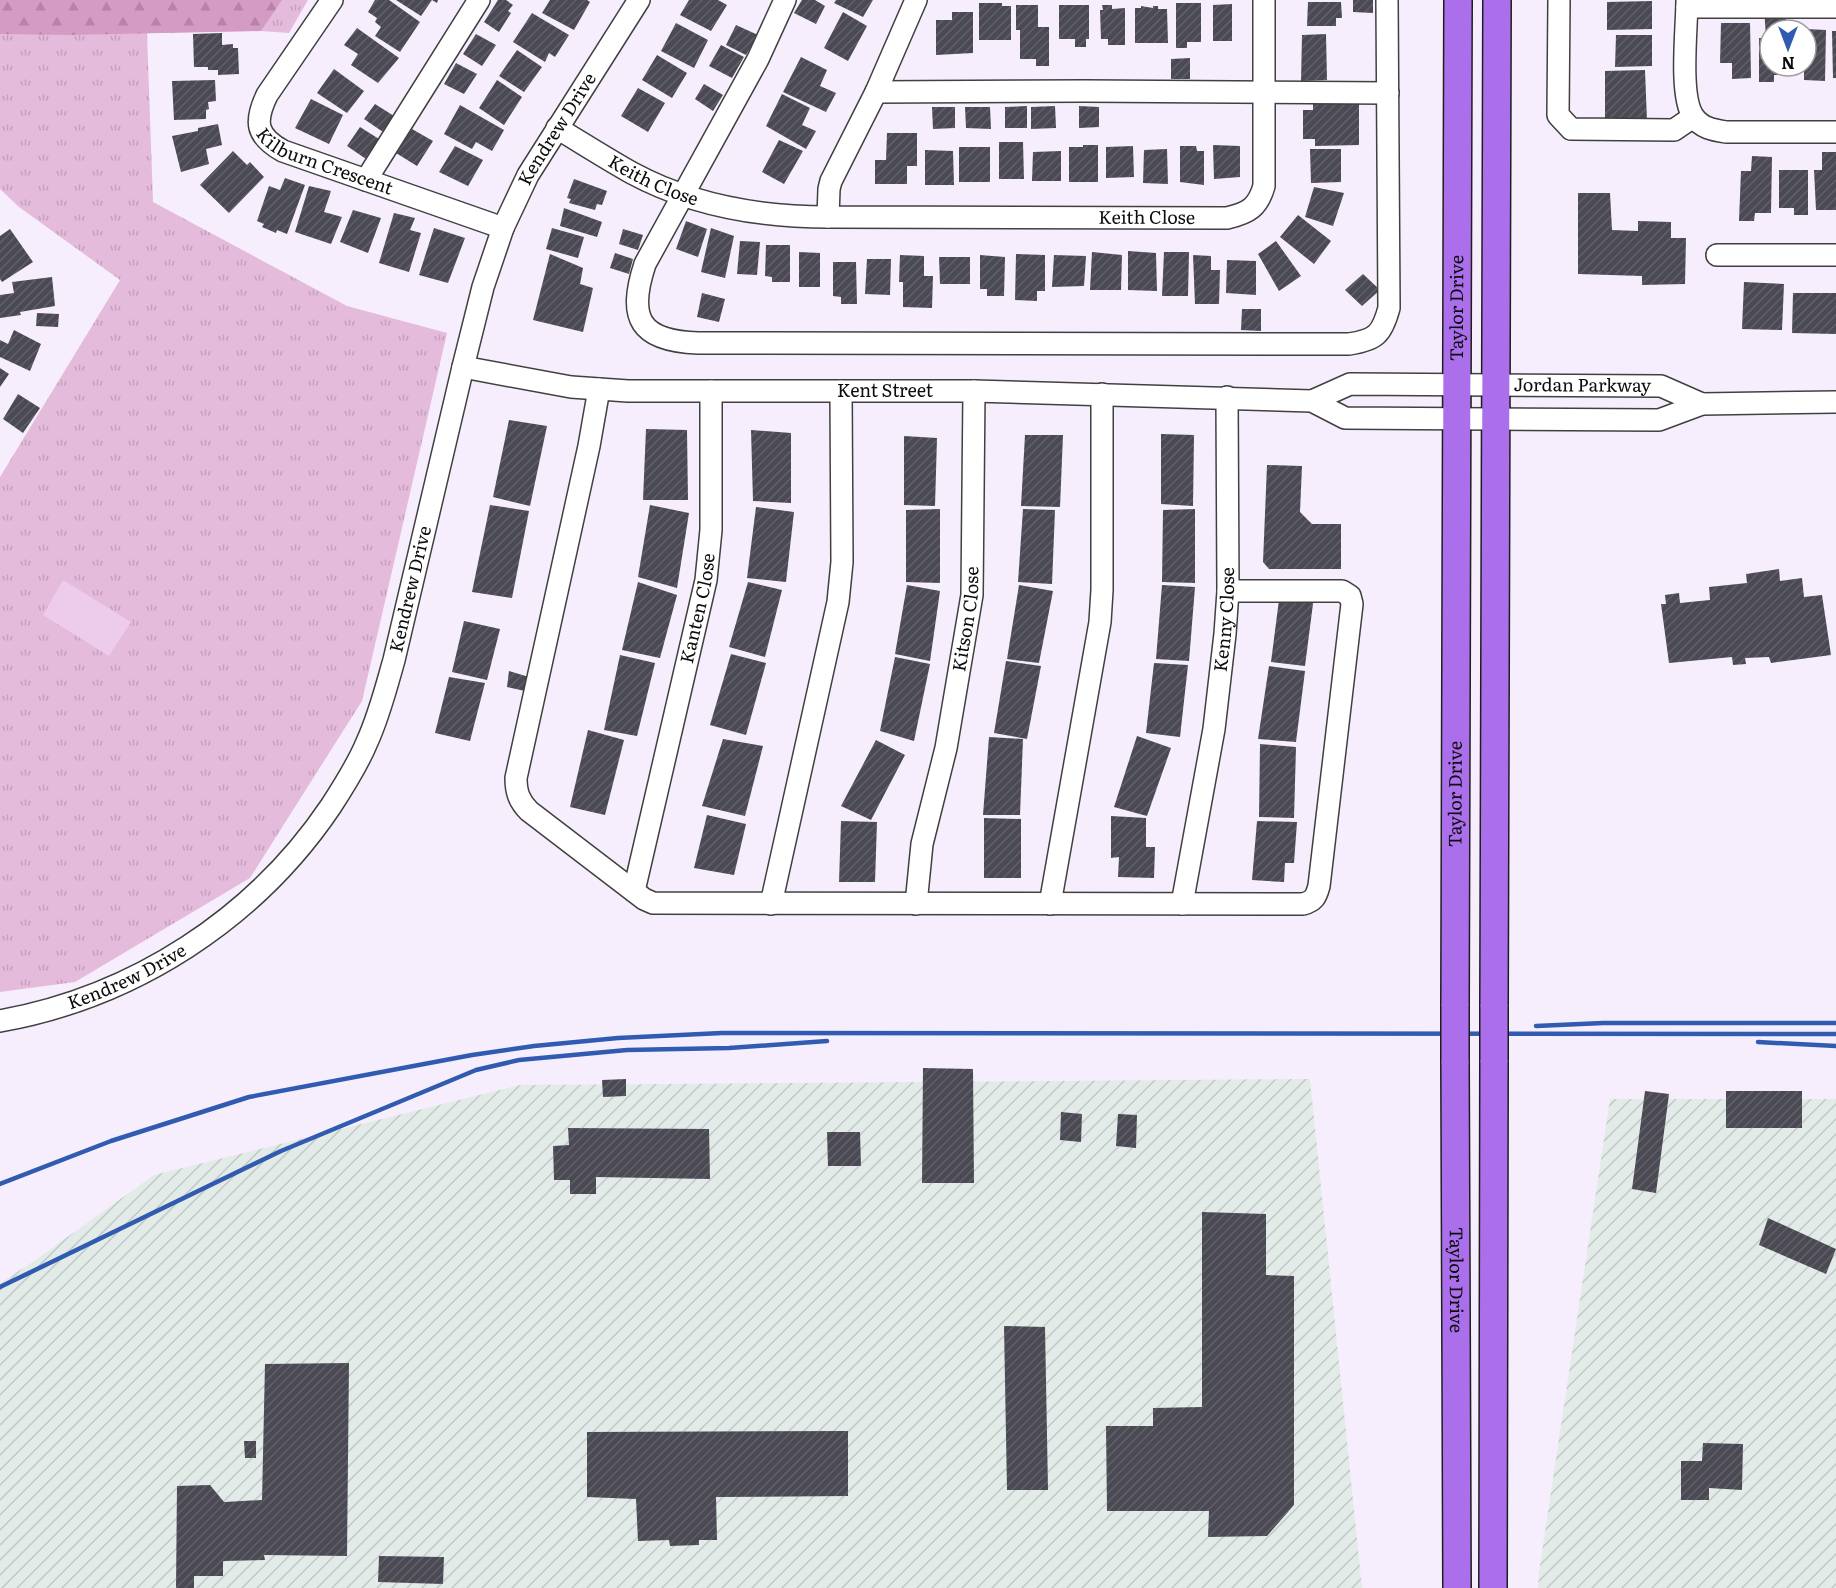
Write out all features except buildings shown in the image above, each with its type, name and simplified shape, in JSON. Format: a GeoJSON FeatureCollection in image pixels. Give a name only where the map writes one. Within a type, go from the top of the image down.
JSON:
{"type":"FeatureCollection","features":[{"type":"Feature","properties":{"kind":"main road","name":"Taylor Drive"},"geometry":{"type":"LineString","coordinates":[[1457,1588],[1455,1006],[1458,0]]}},
{"type":"Feature","properties":{"kind":"main road"},"geometry":{"type":"LineString","coordinates":[[1493,1588],[1497,0]]}},
{"type":"Feature","properties":{"kind":"street","name":"Kilburn Crescent"},"geometry":{"type":"LineString","coordinates":[[332,0],[267,95],[258,118],[260,129],[272,145],[283,152],[503,228]]}},
{"type":"Feature","properties":{"kind":"street"},"geometry":{"type":"LineString","coordinates":[[366,180],[479,0]]}},
{"type":"Feature","properties":{"kind":"street","name":"Kendrew Drive"},"geometry":{"type":"LineString","coordinates":[[0,1021],[74,1003],[121,984],[166,962],[211,932],[253,897],[287,862],[317,827],[343,787],[367,744],[382,702],[483,287],[503,228],[528,176],[639,0]]}},
{"type":"Feature","properties":{"kind":"street"},"geometry":{"type":"LineString","coordinates":[[785,0],[758,59],[652,250],[640,279],[639,309],[642,321],[650,332],[663,339],[698,344],[1349,344],[1365,342],[1382,329],[1389,308],[1388,0]]}},
{"type":"Feature","properties":{"kind":"street"},"geometry":{"type":"LineString","coordinates":[[828,217],[831,181],[876,92],[916,0]]}},
{"type":"Feature","properties":{"kind":"street","name":"Keith Close"},"geometry":{"type":"LineString","coordinates":[[557,128],[634,173],[684,195],[730,209],[757,213],[828,217],[1227,218],[1240,215],[1252,208],[1260,201],[1264,186],[1264,0]]}},
{"type":"Feature","properties":{"kind":"street"},"geometry":{"type":"LineString","coordinates":[[1559,0],[1558,115],[1571,129],[1674,130],[1693,117]]}},
{"type":"Feature","properties":{"kind":"street"},"geometry":{"type":"LineString","coordinates":[[1836,7],[1687,4],[1686,90],[1688,105],[1693,117],[1702,126],[1712,130],[1836,132]]}},
{"type":"Feature","properties":{"kind":"street"},"geometry":{"type":"LineString","coordinates":[[876,92],[1388,93]]}},
{"type":"Feature","properties":{"kind":"street"},"geometry":{"type":"LineString","coordinates":[[1717,255],[1836,255]]}},
{"type":"Feature","properties":{"kind":"street","name":"Kent Street"},"geometry":{"type":"LineString","coordinates":[[463,367],[570,387],[599,389],[974,390],[1227,397],[1312,401],[1346,418],[1457,420]]}},
{"type":"Feature","properties":{"kind":"street","name":"Kent Street"},"geometry":{"type":"LineString","coordinates":[[1312,401],[1350,384],[1457,385]]}},
{"type":"Feature","properties":{"kind":"street","name":"Jordan Parkway"},"geometry":{"type":"LineString","coordinates":[[1457,385],[1661,386],[1702,404]]}},
{"type":"Feature","properties":{"kind":"street"},"geometry":{"type":"LineString","coordinates":[[599,389],[589,446],[516,778],[516,789],[520,803],[529,811],[653,903],[1303,904],[1312,901],[1316,897],[1319,886],[1352,603],[1350,596],[1342,591],[1228,591]]}},
{"type":"Feature","properties":{"kind":"street","name":"Kitson Close"},"geometry":{"type":"LineString","coordinates":[[916,904],[922,844],[946,748],[972,595],[974,390]]}},
{"type":"Feature","properties":{"kind":"street","name":"Kanten Close"},"geometry":{"type":"LineString","coordinates":[[634,891],[706,580],[711,530],[711,391]]}},
{"type":"Feature","properties":{"kind":"street"},"geometry":{"type":"LineString","coordinates":[[771,904],[838,602],[842,562],[842,391]]}},
{"type":"Feature","properties":{"kind":"street"},"geometry":{"type":"LineString","coordinates":[[1050,904],[1100,622],[1102,394]]}},
{"type":"Feature","properties":{"kind":"street","name":"Kenny Close"},"geometry":{"type":"LineString","coordinates":[[1182,904],[1220,687],[1228,591],[1227,397]]}},
{"type":"Feature","properties":{"kind":"street","name":"Jordan Parkway"},"geometry":{"type":"LineString","coordinates":[[1457,420],[1659,420],[1702,404],[1836,402]]}},
{"type":"Feature","properties":{"kind":"shaded area"},"geometry":{"type":"Polygon","coordinates":[[[63,580],[131,622],[109,656],[43,615],[63,580]]]}},
{"type":"Feature","properties":{"kind":"shaded area"},"geometry":{"type":"Polygon","coordinates":[[[1310,1079],[1362,1588],[0,1588],[0,1283],[154,1175],[520,1085],[1310,1079]]]}},
{"type":"Feature","properties":{"kind":"shaded area"},"geometry":{"type":"Polygon","coordinates":[[[1610,1099],[1836,1099],[1836,1588],[1538,1588],[1610,1099]]]}},
{"type":"Feature","properties":{"kind":"green space"},"geometry":{"type":"Polygon","coordinates":[[[0,0],[308,0],[289,33],[261,31],[147,33],[153,202],[347,306],[447,333],[362,701],[250,878],[75,982],[0,992],[0,477],[120,280],[19,207],[0,189],[0,0]]]}},
{"type":"Feature","properties":{"kind":"green space"},"geometry":{"type":"Polygon","coordinates":[[[0,0],[282,0],[261,31],[69,35],[0,34],[0,0]]]}},
{"type":"Feature","properties":{"kind":"railway"},"geometry":{"type":"LineString","coordinates":[[1536,1026],[1603,1023],[1836,1023]]}},
{"type":"Feature","properties":{"kind":"railway"},"geometry":{"type":"LineString","coordinates":[[0,1184],[111,1141],[249,1097],[472,1055],[618,1038],[722,1033],[1836,1034]]}},
{"type":"Feature","properties":{"kind":"railway"},"geometry":{"type":"LineString","coordinates":[[0,1287],[281,1151],[476,1070],[519,1060],[627,1050],[729,1048],[827,1041]]}},
{"type":"Feature","properties":{"kind":"railway"},"geometry":{"type":"LineString","coordinates":[[1758,1042],[1836,1046]]}}]}
